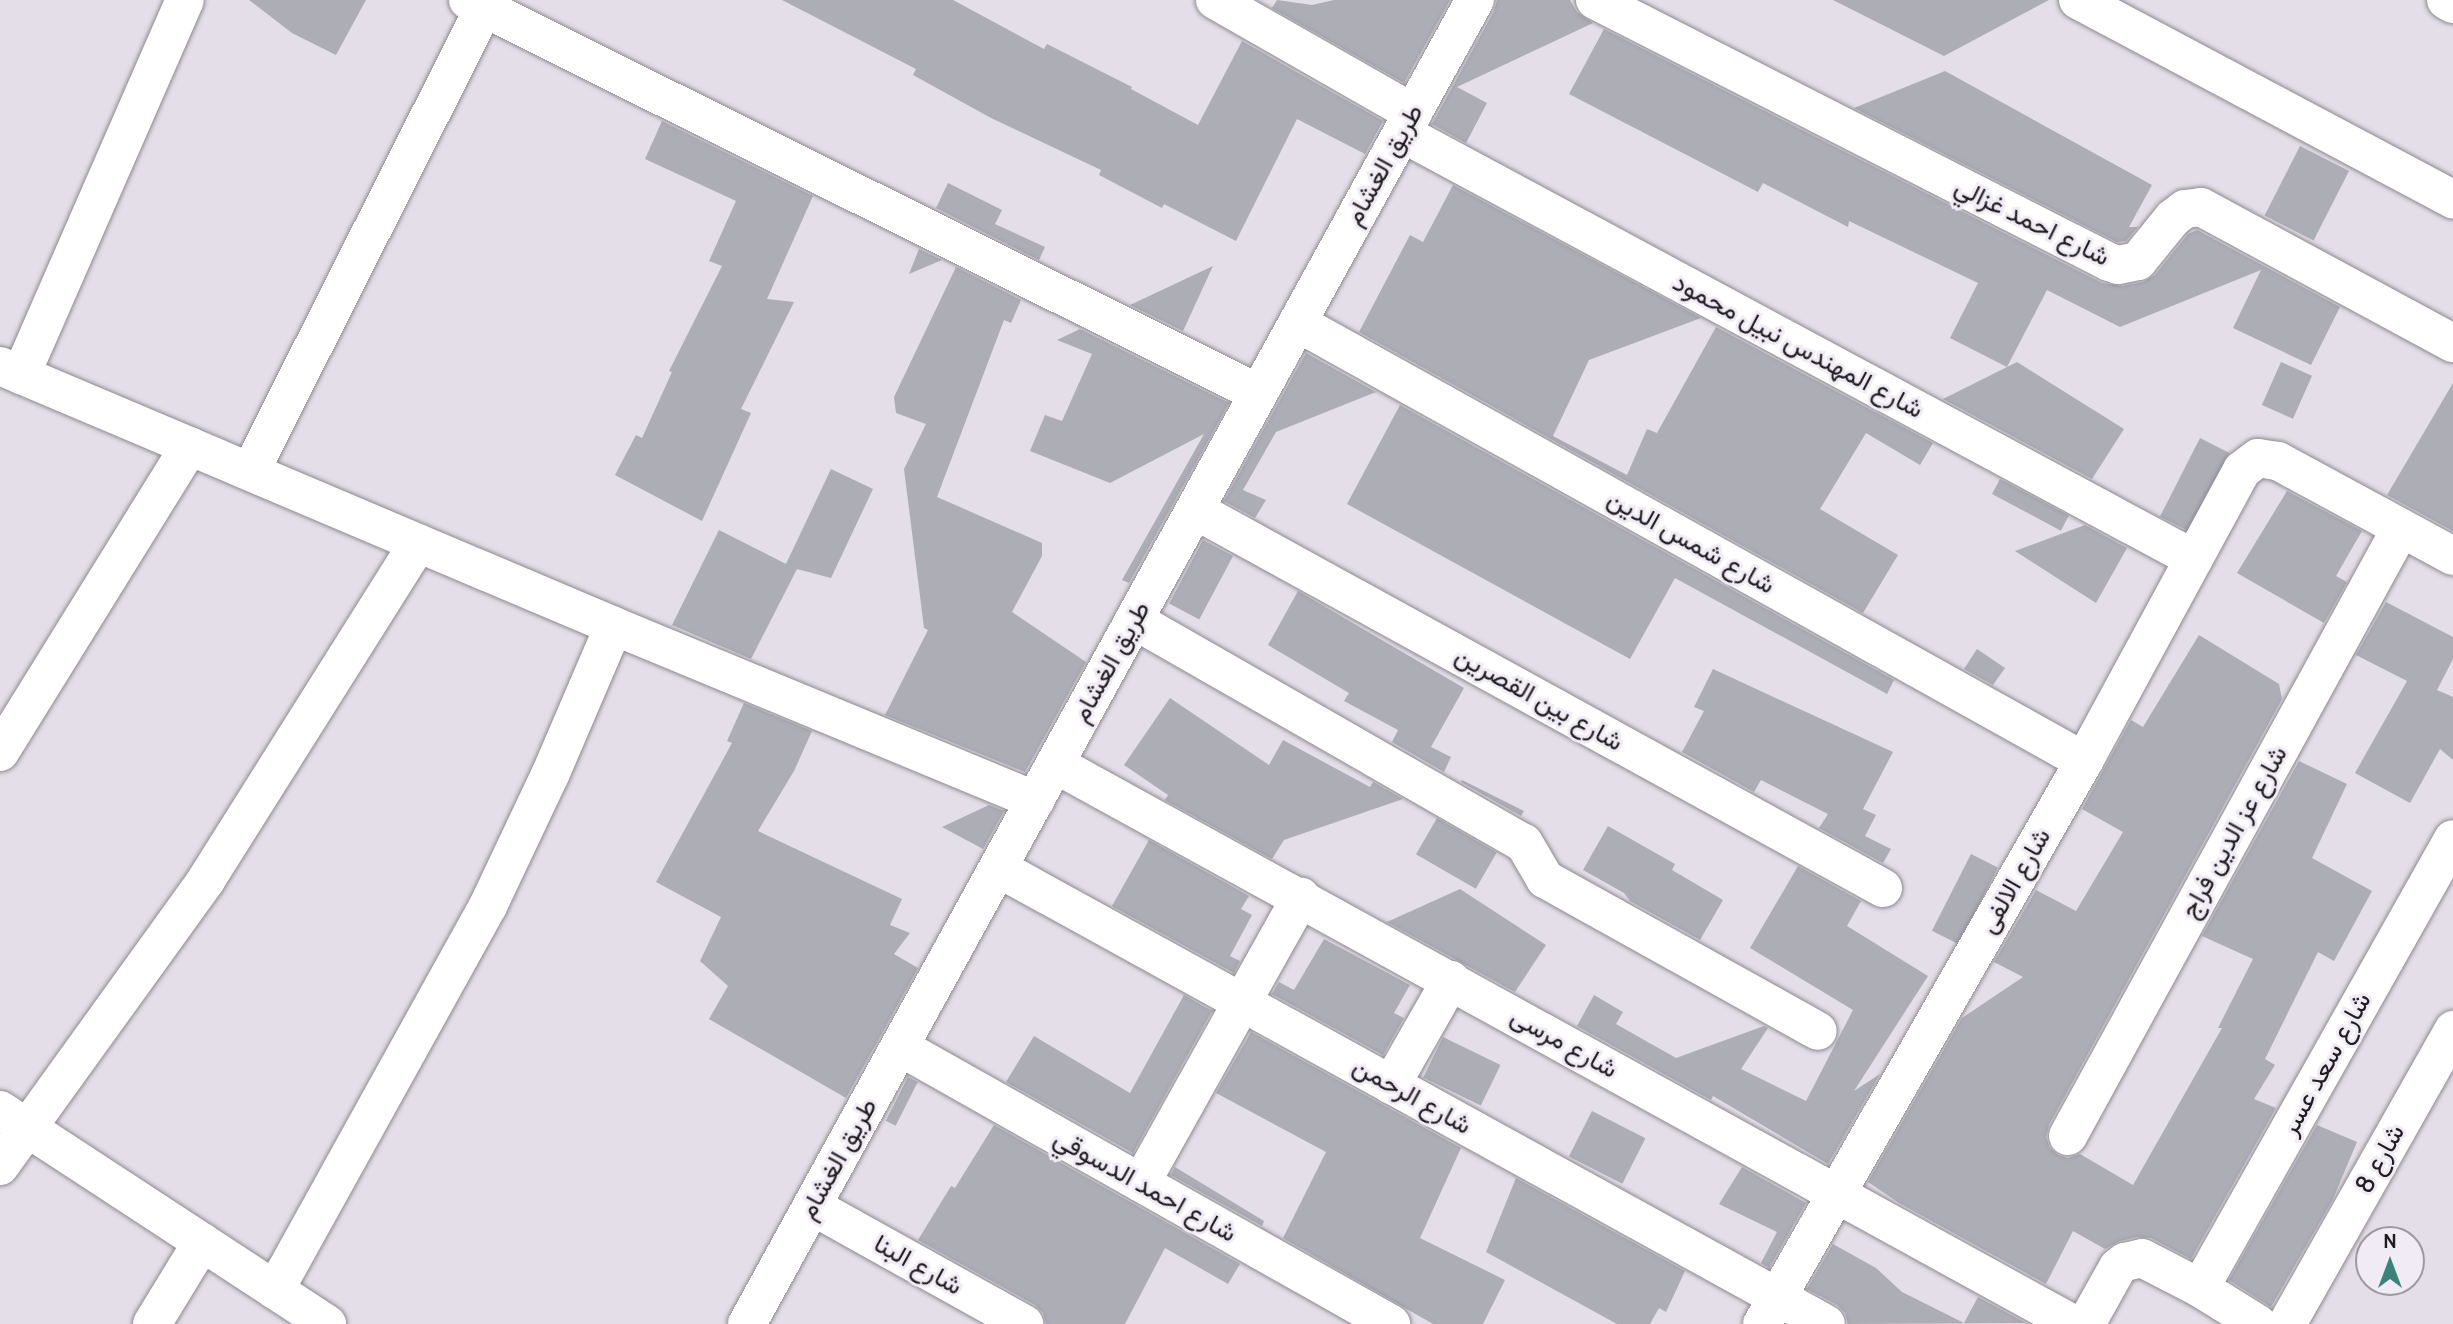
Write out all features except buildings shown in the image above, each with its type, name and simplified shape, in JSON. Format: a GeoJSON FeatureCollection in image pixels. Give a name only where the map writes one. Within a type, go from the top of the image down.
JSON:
{"type":"FeatureCollection","features":[{"type":"Feature","properties":{"kind":"street"},"geometry":{"type":"LineString","coordinates":[[186,0],[10,370],[614,626],[1035,800]]}},
{"type":"Feature","properties":{"kind":"street","name":"شارع المهندس نبيل محمود"},"geometry":{"type":"LineString","coordinates":[[1215,0],[1408,123],[2194,559]]}},
{"type":"Feature","properties":{"kind":"street","name":"طريق الغشام"},"geometry":{"type":"LineString","coordinates":[[747,1324],[1475,0]]}},
{"type":"Feature","properties":{"kind":"street","name":"شارع احمد غزالي"},"geometry":{"type":"LineString","coordinates":[[1595,0],[2109,262],[2118,265],[2138,261],[2173,218],[2185,209],[2201,207],[2453,343]]}},
{"type":"Feature","properties":{"kind":"street"},"geometry":{"type":"LineString","coordinates":[[2078,0],[2453,199]]}},
{"type":"Feature","properties":{"kind":"street"},"geometry":{"type":"LineString","coordinates":[[2446,0],[2453,4]]}},
{"type":"Feature","properties":{"kind":"street"},"geometry":{"type":"LineString","coordinates":[[251,470],[476,4],[1258,393]]}},
{"type":"Feature","properties":{"kind":"street","name":"شارع شمس الدين"},"geometry":{"type":"LineString","coordinates":[[1298,323],[2084,761]]}},
{"type":"Feature","properties":{"kind":"street"},"geometry":{"type":"LineString","coordinates":[[0,752],[190,446]]}},
{"type":"Feature","properties":{"kind":"street","name":"شارع الالفى"},"geometry":{"type":"LineString","coordinates":[[1770,1311],[2084,761],[2242,470],[2258,458],[2278,461],[2401,528]]}},
{"type":"Feature","properties":{"kind":"street","name":"شارع بين القصرين"},"geometry":{"type":"LineString","coordinates":[[1195,510],[1883,888]]}},
{"type":"Feature","properties":{"kind":"street"},"geometry":{"type":"LineString","coordinates":[[2401,528],[2453,556]]}},
{"type":"Feature","properties":{"kind":"street","name":"شارع عز الدين فراج"},"geometry":{"type":"LineString","coordinates":[[2068,1136],[2401,528]]}},
{"type":"Feature","properties":{"kind":"street"},"geometry":{"type":"LineString","coordinates":[[0,1166],[13,1119],[206,880],[418,543]]}},
{"type":"Feature","properties":{"kind":"street"},"geometry":{"type":"LineString","coordinates":[[1134,620],[1524,843],[1545,879],[1818,1031]]}},
{"type":"Feature","properties":{"kind":"street"},"geometry":{"type":"LineString","coordinates":[[275,1290],[488,906],[550,775],[614,626]]}},
{"type":"Feature","properties":{"kind":"street","name":"شارع مرسى"},"geometry":{"type":"LineString","coordinates":[[1055,764],[2073,1324]]}},
{"type":"Feature","properties":{"kind":"street","name":"شارع سعد عسر"},"geometry":{"type":"LineString","coordinates":[[2200,1288],[2453,839]]}},
{"type":"Feature","properties":{"kind":"street","name":"شارع الرحمن"},"geometry":{"type":"LineString","coordinates":[[998,868],[1391,1085],[1770,1311],[1826,1324]]}},
{"type":"Feature","properties":{"kind":"street"},"geometry":{"type":"LineString","coordinates":[[1140,1183],[1301,897]]}},
{"type":"Feature","properties":{"kind":"street"},"geometry":{"type":"LineString","coordinates":[[1391,1085],[1451,980]]}},
{"type":"Feature","properties":{"kind":"street","name":"شارع 8"},"geometry":{"type":"LineString","coordinates":[[2287,1324],[2453,1030]]}},
{"type":"Feature","properties":{"kind":"street","name":"شارع احمد الدسوقي"},"geometry":{"type":"LineString","coordinates":[[900,1047],[1391,1324]]}},
{"type":"Feature","properties":{"kind":"street"},"geometry":{"type":"LineString","coordinates":[[13,1119],[327,1324]]}},
{"type":"Feature","properties":{"kind":"street","name":"شارع البنا"},"geometry":{"type":"LineString","coordinates":[[811,1206],[1024,1324]]}},
{"type":"Feature","properties":{"kind":"street"},"geometry":{"type":"LineString","coordinates":[[152,1324],[202,1242]]}},
{"type":"Feature","properties":{"kind":"street"},"geometry":{"type":"LineString","coordinates":[[2085,1324],[2118,1267],[2133,1259],[2150,1260],[2258,1324]]}}]}
